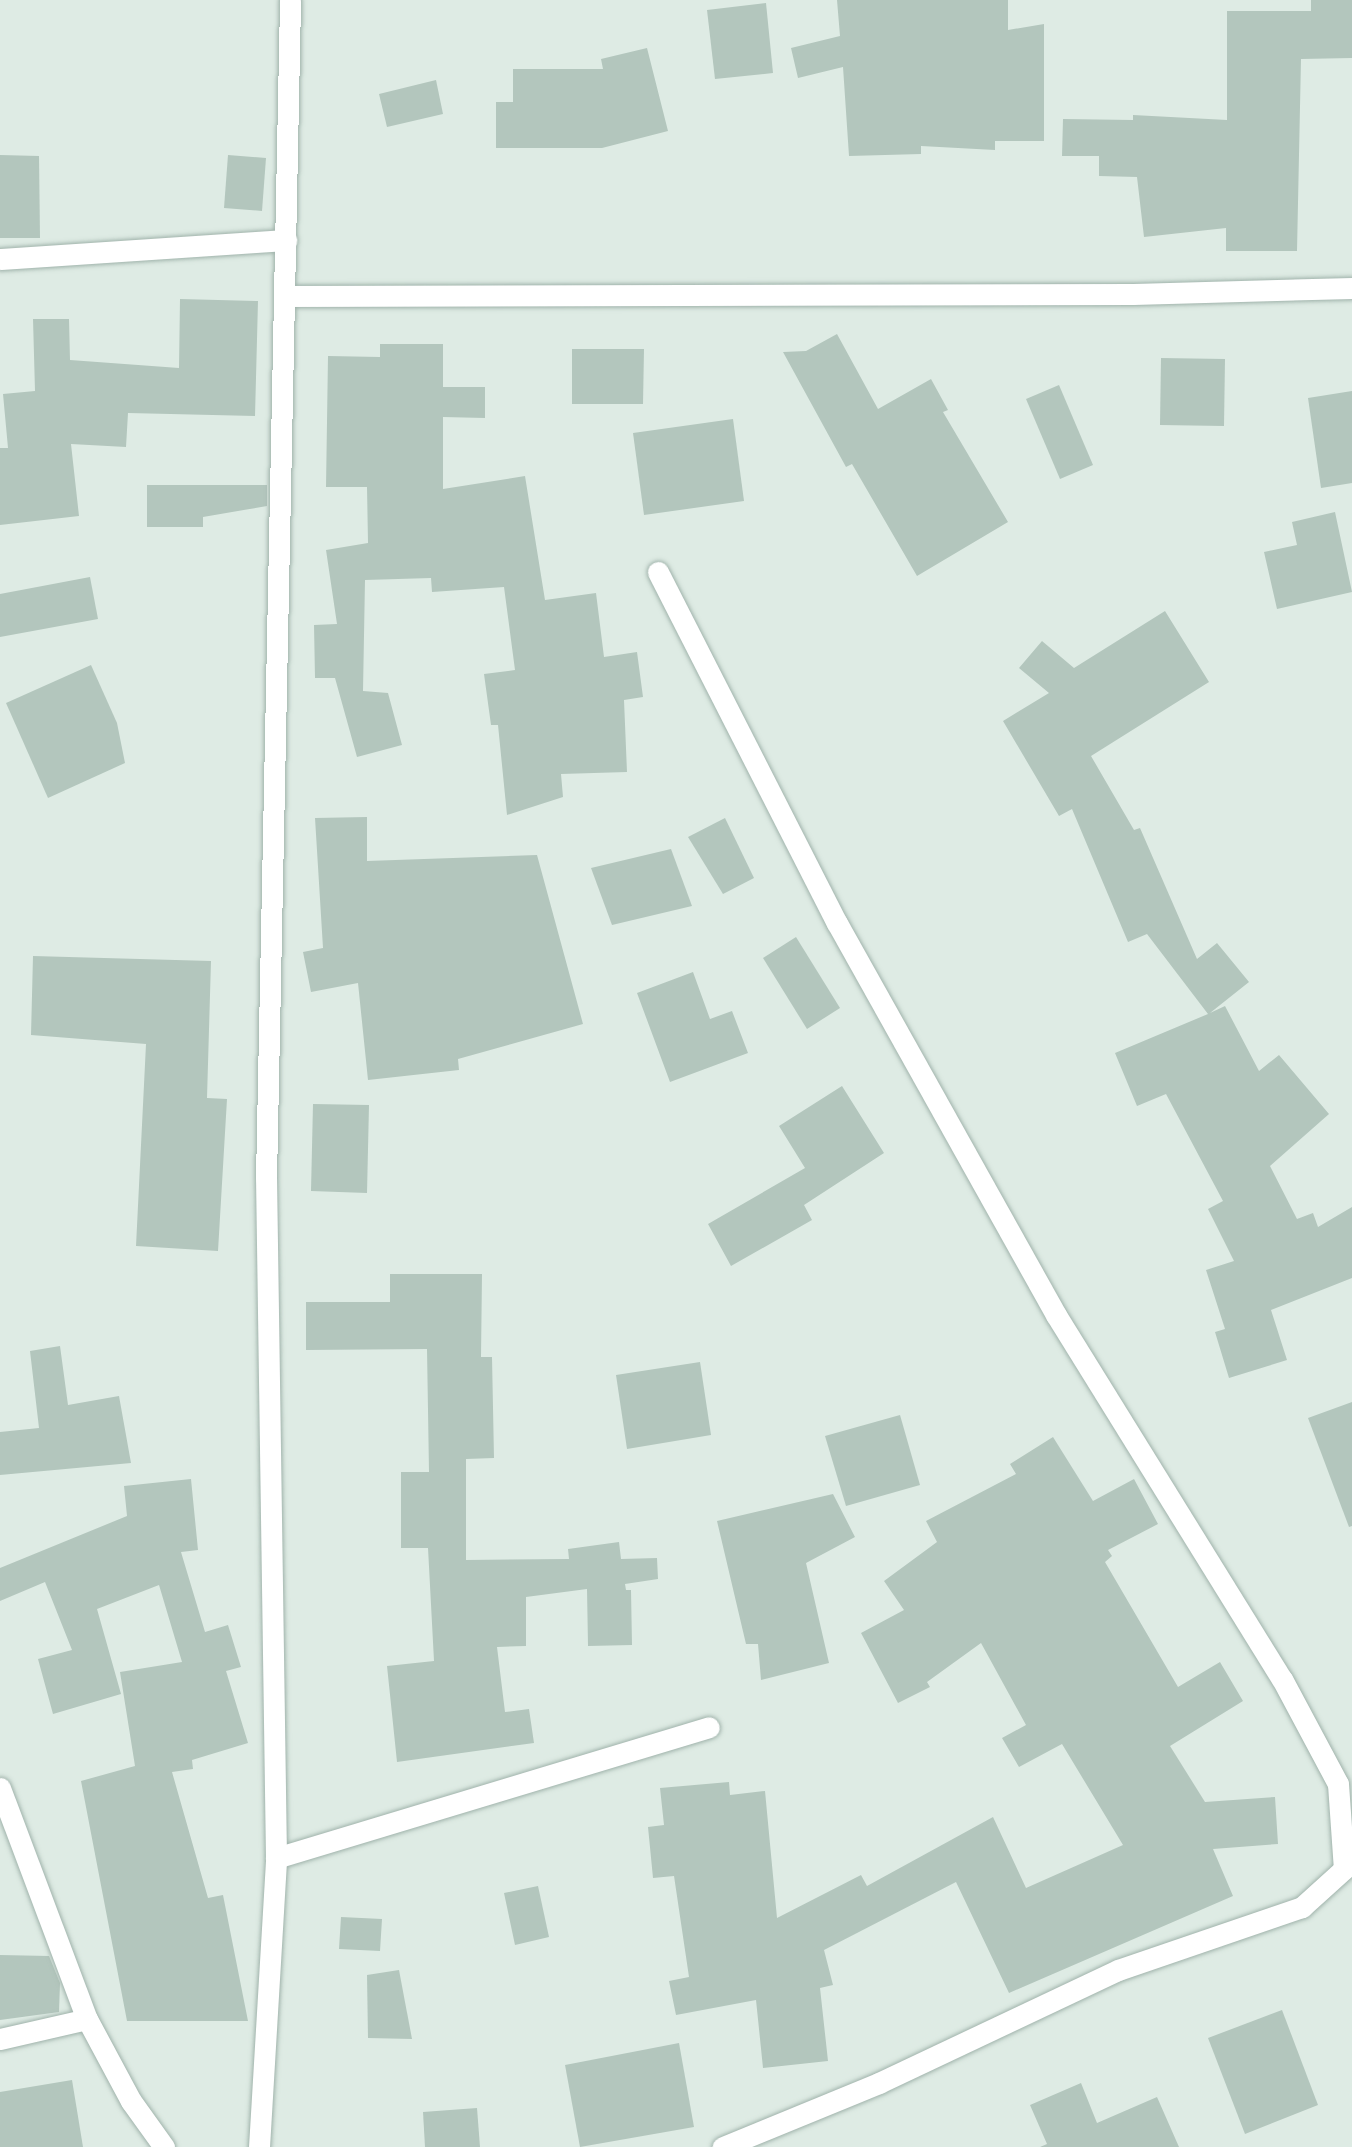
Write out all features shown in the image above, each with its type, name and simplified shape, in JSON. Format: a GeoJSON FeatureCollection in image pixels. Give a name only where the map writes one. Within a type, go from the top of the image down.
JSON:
{"type":"FeatureCollection","features":[{"type":"Feature","properties":{"kind":"street"},"geometry":{"type":"LineString","coordinates":[[259,2147],[276,1858],[266,1178],[290,0]]}},
{"type":"Feature","properties":{"kind":"street"},"geometry":{"type":"LineString","coordinates":[[0,259],[286,240]]}},
{"type":"Feature","properties":{"kind":"street"},"geometry":{"type":"LineString","coordinates":[[284,296],[1133,294],[1352,288]]}},
{"type":"Feature","properties":{"kind":"street"},"geometry":{"type":"LineString","coordinates":[[658,572],[837,923],[1056,1315],[1282,1679],[1338,1784],[1344,1869],[1302,1907],[1118,1970],[878,2083],[723,2147]]}},
{"type":"Feature","properties":{"kind":"street"},"geometry":{"type":"LineString","coordinates":[[276,1858],[709,1727]]}},
{"type":"Feature","properties":{"kind":"street"},"geometry":{"type":"LineString","coordinates":[[2,1799],[87,2019],[131,2101],[164,2147]]}},
{"type":"Feature","properties":{"kind":"street"},"geometry":{"type":"LineString","coordinates":[[0,2039],[87,2019]]}},
{"type":"Feature","properties":{"kind":"building"},"geometry":{"type":"Polygon","coordinates":[[[837,0],[1008,0],[1008,30],[1044,24],[1044,141],[995,141],[995,150],[921,146],[921,154],[849,156],[843,67],[798,78],[791,48],[840,36],[837,0]]]}},
{"type":"Feature","properties":{"kind":"building"},"geometry":{"type":"Polygon","coordinates":[[[1311,0],[1352,0],[1352,58],[1301,59],[1297,251],[1226,251],[1226,228],[1144,237],[1137,177],[1099,176],[1099,156],[1062,156],[1063,119],[1133,120],[1133,115],[1227,120],[1227,11],[1311,11],[1311,0]]]}},
{"type":"Feature","properties":{"kind":"building"},"geometry":{"type":"Polygon","coordinates":[[[766,3],[773,73],[715,79],[707,10],[766,3]]]}},
{"type":"Feature","properties":{"kind":"building"},"geometry":{"type":"Polygon","coordinates":[[[647,48],[668,131],[602,148],[496,148],[496,102],[513,102],[513,69],[603,69],[601,59],[647,48]]]}},
{"type":"Feature","properties":{"kind":"building"},"geometry":{"type":"Polygon","coordinates":[[[436,80],[443,114],[387,127],[379,94],[436,80]]]}},
{"type":"Feature","properties":{"kind":"building"},"geometry":{"type":"Polygon","coordinates":[[[0,155],[39,156],[40,238],[0,238],[0,155]]]}},
{"type":"Feature","properties":{"kind":"building"},"geometry":{"type":"Polygon","coordinates":[[[228,155],[266,158],[262,211],[224,208],[228,155]]]}},
{"type":"Feature","properties":{"kind":"building"},"geometry":{"type":"Polygon","coordinates":[[[180,299],[258,301],[255,416],[128,413],[126,447],[71,444],[79,516],[0,525],[0,448],[8,448],[3,394],[35,391],[33,319],[69,319],[70,360],[179,368],[180,299]]]}},
{"type":"Feature","properties":{"kind":"building"},"geometry":{"type":"Polygon","coordinates":[[[837,334],[878,409],[931,379],[948,410],[943,412],[1008,522],[917,576],[852,464],[846,467],[783,352],[806,351],[837,334]]]}},
{"type":"Feature","properties":{"kind":"building"},"geometry":{"type":"Polygon","coordinates":[[[380,344],[443,344],[443,387],[485,387],[485,418],[443,417],[443,489],[525,476],[545,600],[596,593],[604,657],[637,652],[643,697],[624,700],[627,772],[561,774],[563,797],[507,815],[498,725],[491,725],[484,674],[515,670],[504,587],[432,592],[431,578],[365,580],[363,691],[388,693],[402,745],[357,757],[335,678],[315,678],[314,625],[337,624],[326,550],[368,543],[367,487],[326,487],[328,356],[380,357],[380,344]]]}},
{"type":"Feature","properties":{"kind":"building"},"geometry":{"type":"Polygon","coordinates":[[[572,349],[644,349],[643,404],[572,404],[572,349]]]}},
{"type":"Feature","properties":{"kind":"building"},"geometry":{"type":"Polygon","coordinates":[[[1161,358],[1225,359],[1224,426],[1160,425],[1161,358]]]}},
{"type":"Feature","properties":{"kind":"building"},"geometry":{"type":"Polygon","coordinates":[[[1059,385],[1093,465],[1060,479],[1026,399],[1059,385]]]}},
{"type":"Feature","properties":{"kind":"building"},"geometry":{"type":"Polygon","coordinates":[[[1352,391],[1352,483],[1321,488],[1308,398],[1352,391]]]}},
{"type":"Feature","properties":{"kind":"building"},"geometry":{"type":"Polygon","coordinates":[[[733,419],[744,501],[644,515],[633,433],[733,419]]]}},
{"type":"Feature","properties":{"kind":"building"},"geometry":{"type":"Polygon","coordinates":[[[147,485],[267,485],[267,506],[203,517],[203,527],[147,527],[147,485]]]}},
{"type":"Feature","properties":{"kind":"building"},"geometry":{"type":"Polygon","coordinates":[[[1335,512],[1352,592],[1277,609],[1264,552],[1297,545],[1292,522],[1335,512]]]}},
{"type":"Feature","properties":{"kind":"building"},"geometry":{"type":"Polygon","coordinates":[[[90,577],[98,619],[0,637],[0,594],[90,577]]]}},
{"type":"Feature","properties":{"kind":"building"},"geometry":{"type":"Polygon","coordinates":[[[1165,611],[1209,682],[1091,756],[1134,830],[1140,828],[1197,959],[1217,943],[1249,982],[1210,1013],[1225,1006],[1259,1071],[1279,1055],[1329,1114],[1270,1166],[1297,1219],[1313,1213],[1318,1227],[1352,1207],[1352,1278],[1271,1310],[1287,1360],[1229,1378],[1215,1332],[1225,1329],[1206,1270],[1234,1261],[1208,1209],[1223,1201],[1166,1094],[1137,1106],[1115,1053],[1208,1014],[1147,934],[1128,942],[1072,809],[1059,816],[1003,721],[1049,693],[1019,668],[1042,641],[1074,668],[1165,611]]]}},
{"type":"Feature","properties":{"kind":"building"},"geometry":{"type":"Polygon","coordinates":[[[91,665],[117,723],[125,763],[48,798],[6,703],[91,665]]]}},
{"type":"Feature","properties":{"kind":"building"},"geometry":{"type":"Polygon","coordinates":[[[367,817],[367,861],[537,855],[583,1024],[458,1059],[459,1070],[368,1080],[358,983],[311,992],[303,952],[323,948],[315,818],[367,817]]]}},
{"type":"Feature","properties":{"kind":"building"},"geometry":{"type":"Polygon","coordinates":[[[725,818],[754,878],[723,894],[688,837],[725,818]]]}},
{"type":"Feature","properties":{"kind":"building"},"geometry":{"type":"Polygon","coordinates":[[[671,849],[692,906],[612,925],[591,868],[671,849]]]}},
{"type":"Feature","properties":{"kind":"building"},"geometry":{"type":"Polygon","coordinates":[[[796,937],[840,1008],[807,1029],[763,958],[796,937]]]}},
{"type":"Feature","properties":{"kind":"building"},"geometry":{"type":"Polygon","coordinates":[[[33,956],[211,961],[207,1098],[227,1099],[218,1251],[136,1246],[146,1044],[31,1035],[33,956]]]}},
{"type":"Feature","properties":{"kind":"building"},"geometry":{"type":"Polygon","coordinates":[[[693,972],[710,1019],[732,1011],[748,1053],[670,1082],[637,993],[693,972]]]}},
{"type":"Feature","properties":{"kind":"building"},"geometry":{"type":"Polygon","coordinates":[[[842,1086],[884,1153],[804,1205],[812,1220],[731,1266],[708,1224],[805,1168],[779,1126],[842,1086]]]}},
{"type":"Feature","properties":{"kind":"building"},"geometry":{"type":"Polygon","coordinates":[[[313,1104],[369,1105],[367,1193],[311,1191],[313,1104]]]}},
{"type":"Feature","properties":{"kind":"building"},"geometry":{"type":"Polygon","coordinates":[[[390,1274],[482,1274],[481,1357],[492,1357],[494,1458],[466,1459],[466,1560],[569,1559],[568,1549],[619,1542],[621,1559],[657,1558],[658,1579],[625,1584],[626,1590],[631,1590],[632,1645],[588,1646],[587,1589],[526,1597],[526,1646],[497,1647],[505,1712],[529,1709],[534,1743],[397,1762],[387,1666],[434,1661],[428,1548],[401,1548],[401,1472],[429,1472],[427,1349],[306,1350],[306,1302],[390,1302],[390,1274]]]}},
{"type":"Feature","properties":{"kind":"building"},"geometry":{"type":"Polygon","coordinates":[[[60,1346],[68,1405],[119,1396],[131,1463],[0,1475],[0,1432],[39,1428],[30,1351],[60,1346]]]}},
{"type":"Feature","properties":{"kind":"building"},"geometry":{"type":"Polygon","coordinates":[[[700,1362],[711,1435],[627,1449],[616,1375],[700,1362]]]}},
{"type":"Feature","properties":{"kind":"building"},"geometry":{"type":"Polygon","coordinates":[[[1352,1402],[1352,1526],[1349,1527],[1308,1418],[1352,1402]]]}},
{"type":"Feature","properties":{"kind":"building"},"geometry":{"type":"Polygon","coordinates":[[[900,1415],[920,1485],[846,1506],[825,1436],[900,1415]]]}},
{"type":"Feature","properties":{"kind":"building"},"geometry":{"type":"Polygon","coordinates":[[[1053,1437],[1093,1501],[1134,1479],[1158,1524],[1108,1550],[1112,1556],[1105,1562],[1178,1687],[1220,1662],[1243,1701],[1170,1746],[1205,1802],[1275,1797],[1278,1844],[1213,1849],[1233,1896],[1009,1993],[956,1882],[824,1950],[833,1985],[820,1988],[828,2061],[763,2068],[756,2000],[676,2015],[669,1981],[689,1977],[674,1876],[653,1878],[648,1827],[664,1825],[660,1788],[729,1782],[730,1795],[765,1791],[777,1918],[861,1875],[867,1886],[993,1817],[1026,1888],[1123,1845],[1062,1744],[1019,1767],[1002,1738],[1026,1725],[981,1643],[927,1682],[930,1687],[898,1703],[861,1633],[904,1610],[884,1581],[937,1542],[926,1521],[1016,1474],[1010,1464],[1053,1437]]]}},
{"type":"Feature","properties":{"kind":"building"},"geometry":{"type":"Polygon","coordinates":[[[191,1479],[198,1550],[181,1552],[205,1632],[228,1625],[241,1667],[226,1671],[248,1743],[192,1760],[193,1769],[172,1772],[208,1898],[223,1895],[248,2021],[127,2021],[81,1781],[135,1766],[120,1672],[182,1662],[159,1585],[97,1609],[121,1694],[53,1714],[38,1659],[72,1650],[45,1582],[0,1601],[0,1568],[127,1516],[124,1486],[191,1479]]]}},
{"type":"Feature","properties":{"kind":"building"},"geometry":{"type":"Polygon","coordinates":[[[833,1494],[855,1537],[806,1563],[829,1663],[761,1680],[758,1644],[746,1644],[717,1521],[833,1494]]]}},
{"type":"Feature","properties":{"kind":"building"},"geometry":{"type":"Polygon","coordinates":[[[538,1886],[549,1937],[515,1945],[504,1893],[538,1886]]]}},
{"type":"Feature","properties":{"kind":"building"},"geometry":{"type":"Polygon","coordinates":[[[341,1917],[382,1919],[380,1951],[339,1949],[341,1917]]]}},
{"type":"Feature","properties":{"kind":"building"},"geometry":{"type":"Polygon","coordinates":[[[0,1955],[49,1956],[60,1983],[59,2012],[0,2020],[0,1955]]]}},
{"type":"Feature","properties":{"kind":"building"},"geometry":{"type":"Polygon","coordinates":[[[399,1970],[412,2039],[368,2038],[367,1975],[399,1970]]]}},
{"type":"Feature","properties":{"kind":"building"},"geometry":{"type":"Polygon","coordinates":[[[1282,2010],[1318,2105],[1245,2134],[1208,2038],[1282,2010]]]}},
{"type":"Feature","properties":{"kind":"building"},"geometry":{"type":"Polygon","coordinates":[[[679,2043],[694,2127],[580,2147],[565,2065],[679,2043]]]}},
{"type":"Feature","properties":{"kind":"building"},"geometry":{"type":"Polygon","coordinates":[[[72,2080],[83,2147],[0,2147],[0,2092],[72,2080]]]}},
{"type":"Feature","properties":{"kind":"building"},"geometry":{"type":"Polygon","coordinates":[[[1081,2083],[1097,2123],[1157,2097],[1179,2147],[1040,2147],[1047,2144],[1030,2105],[1081,2083]]]}},
{"type":"Feature","properties":{"kind":"building"},"geometry":{"type":"Polygon","coordinates":[[[477,2108],[480,2147],[425,2147],[423,2112],[477,2108]]]}}]}
